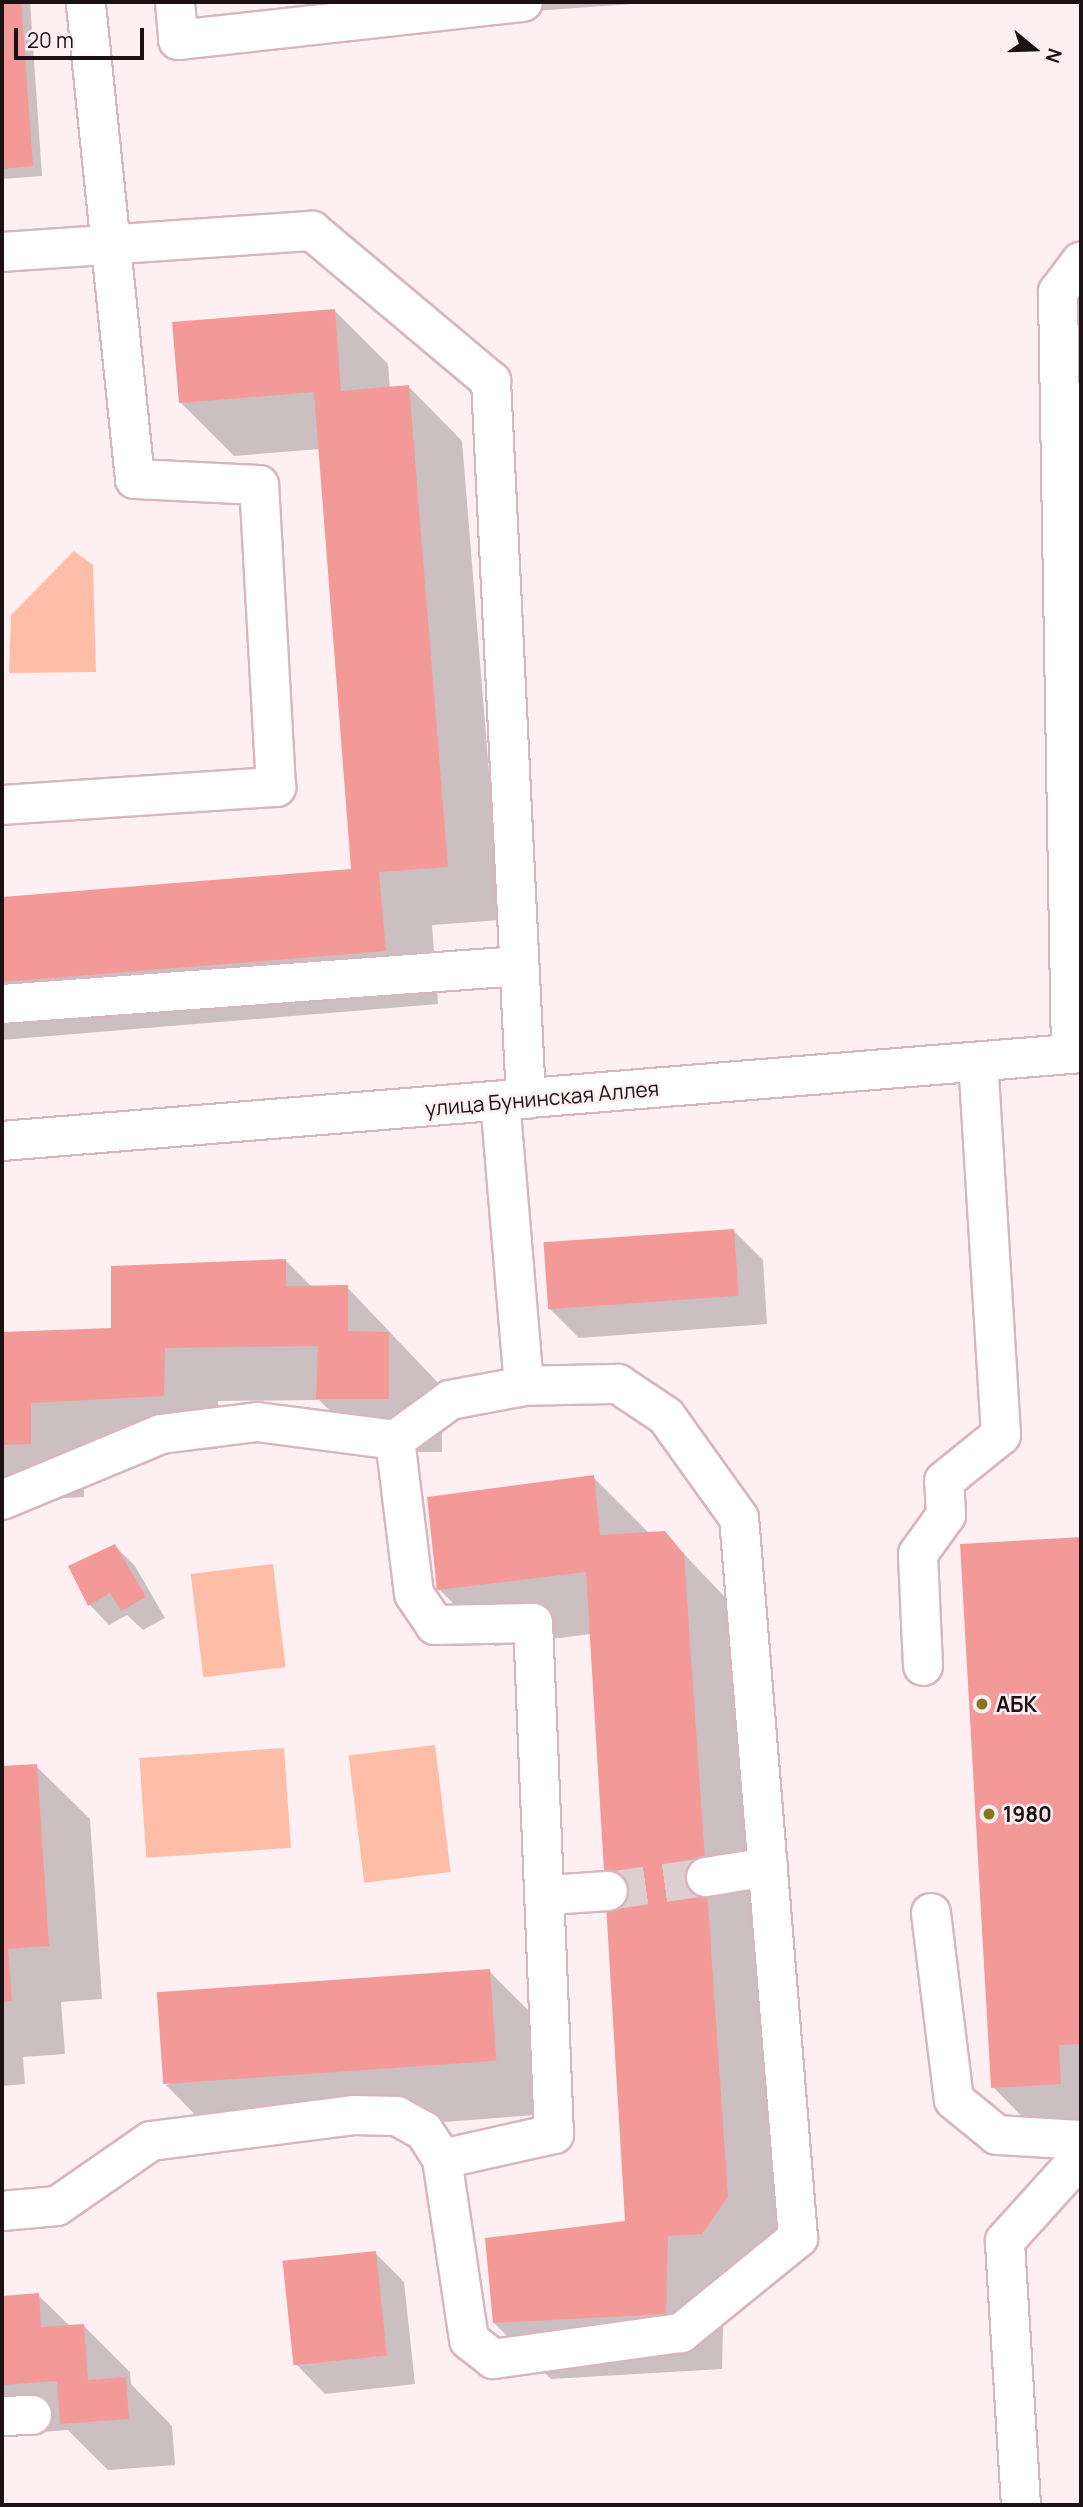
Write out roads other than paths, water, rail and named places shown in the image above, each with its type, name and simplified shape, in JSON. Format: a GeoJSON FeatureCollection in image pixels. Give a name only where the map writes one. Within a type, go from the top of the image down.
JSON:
{"type":"FeatureCollection","features":[{"type":"Feature","properties":{"kind":"street"},"geometry":{"type":"LineString","coordinates":[[2,805],[276,787],[259,485],[135,480],[86,2]]}},
{"type":"Feature","properties":{"kind":"street"},"geometry":{"type":"LineString","coordinates":[[175,2],[178,40],[523,2]]}},
{"type":"Feature","properties":{"kind":"street"},"geometry":{"type":"LineString","coordinates":[[2,252],[113,248],[312,231],[491,382],[519,966],[513,1100],[524,1385]]}},
{"type":"Feature","properties":{"kind":"street"},"geometry":{"type":"LineString","coordinates":[[1076,1054],[1058,292],[1081,262]]}},
{"type":"Feature","properties":{"kind":"street"},"geometry":{"type":"LineString","coordinates":[[2,1004],[519,966]]}},
{"type":"Feature","properties":{"kind":"street","name":"улица Бунинская Аллея"},"geometry":{"type":"LineString","coordinates":[[2,1141],[1076,1054]]}},
{"type":"Feature","properties":{"kind":"street"},"geometry":{"type":"LineString","coordinates":[[923,1666],[918,1555],[946,1514],[944,1481],[1001,1435],[978,1062]]}},
{"type":"Feature","properties":{"kind":"street"},"geometry":{"type":"LineString","coordinates":[[2,1500],[161,1434],[257,1422],[395,1440],[450,1400],[524,1385],[618,1384],[666,1416],[739,1518],[797,2238],[681,2333],[493,2359],[469,2340],[442,2160],[424,2131],[397,2116],[339,2117],[150,2141],[57,2207],[2,2211]]}},
{"type":"Feature","properties":{"kind":"street"},"geometry":{"type":"LineString","coordinates":[[395,1440],[414,1594],[435,1625],[533,1623],[548,1895],[554,2134],[442,2160]]}},
{"type":"Feature","properties":{"kind":"street"},"geometry":{"type":"LineString","coordinates":[[706,1877],[768,1867]]}},
{"type":"Feature","properties":{"kind":"street"},"geometry":{"type":"LineString","coordinates":[[548,1895],[608,1891]]}},
{"type":"Feature","properties":{"kind":"street"},"geometry":{"type":"LineString","coordinates":[[931,1913],[954,2100],[997,2135],[1081,2140]]}},
{"type":"Feature","properties":{"kind":"street"},"geometry":{"type":"LineString","coordinates":[[1021,2505],[1005,2241],[1081,2157]]}},
{"type":"Feature","properties":{"kind":"tunnel"},"geometry":{"type":"LineString","coordinates":[[608,1891],[706,1877]]}},
{"type":"Feature","properties":{"kind":"place","name":"АБК"},"geometry":{"type":"Point","coordinates":[982,1704]}},
{"type":"Feature","properties":{"kind":"place","name":"1980"},"geometry":{"type":"Point","coordinates":[989,1814]}}]}
